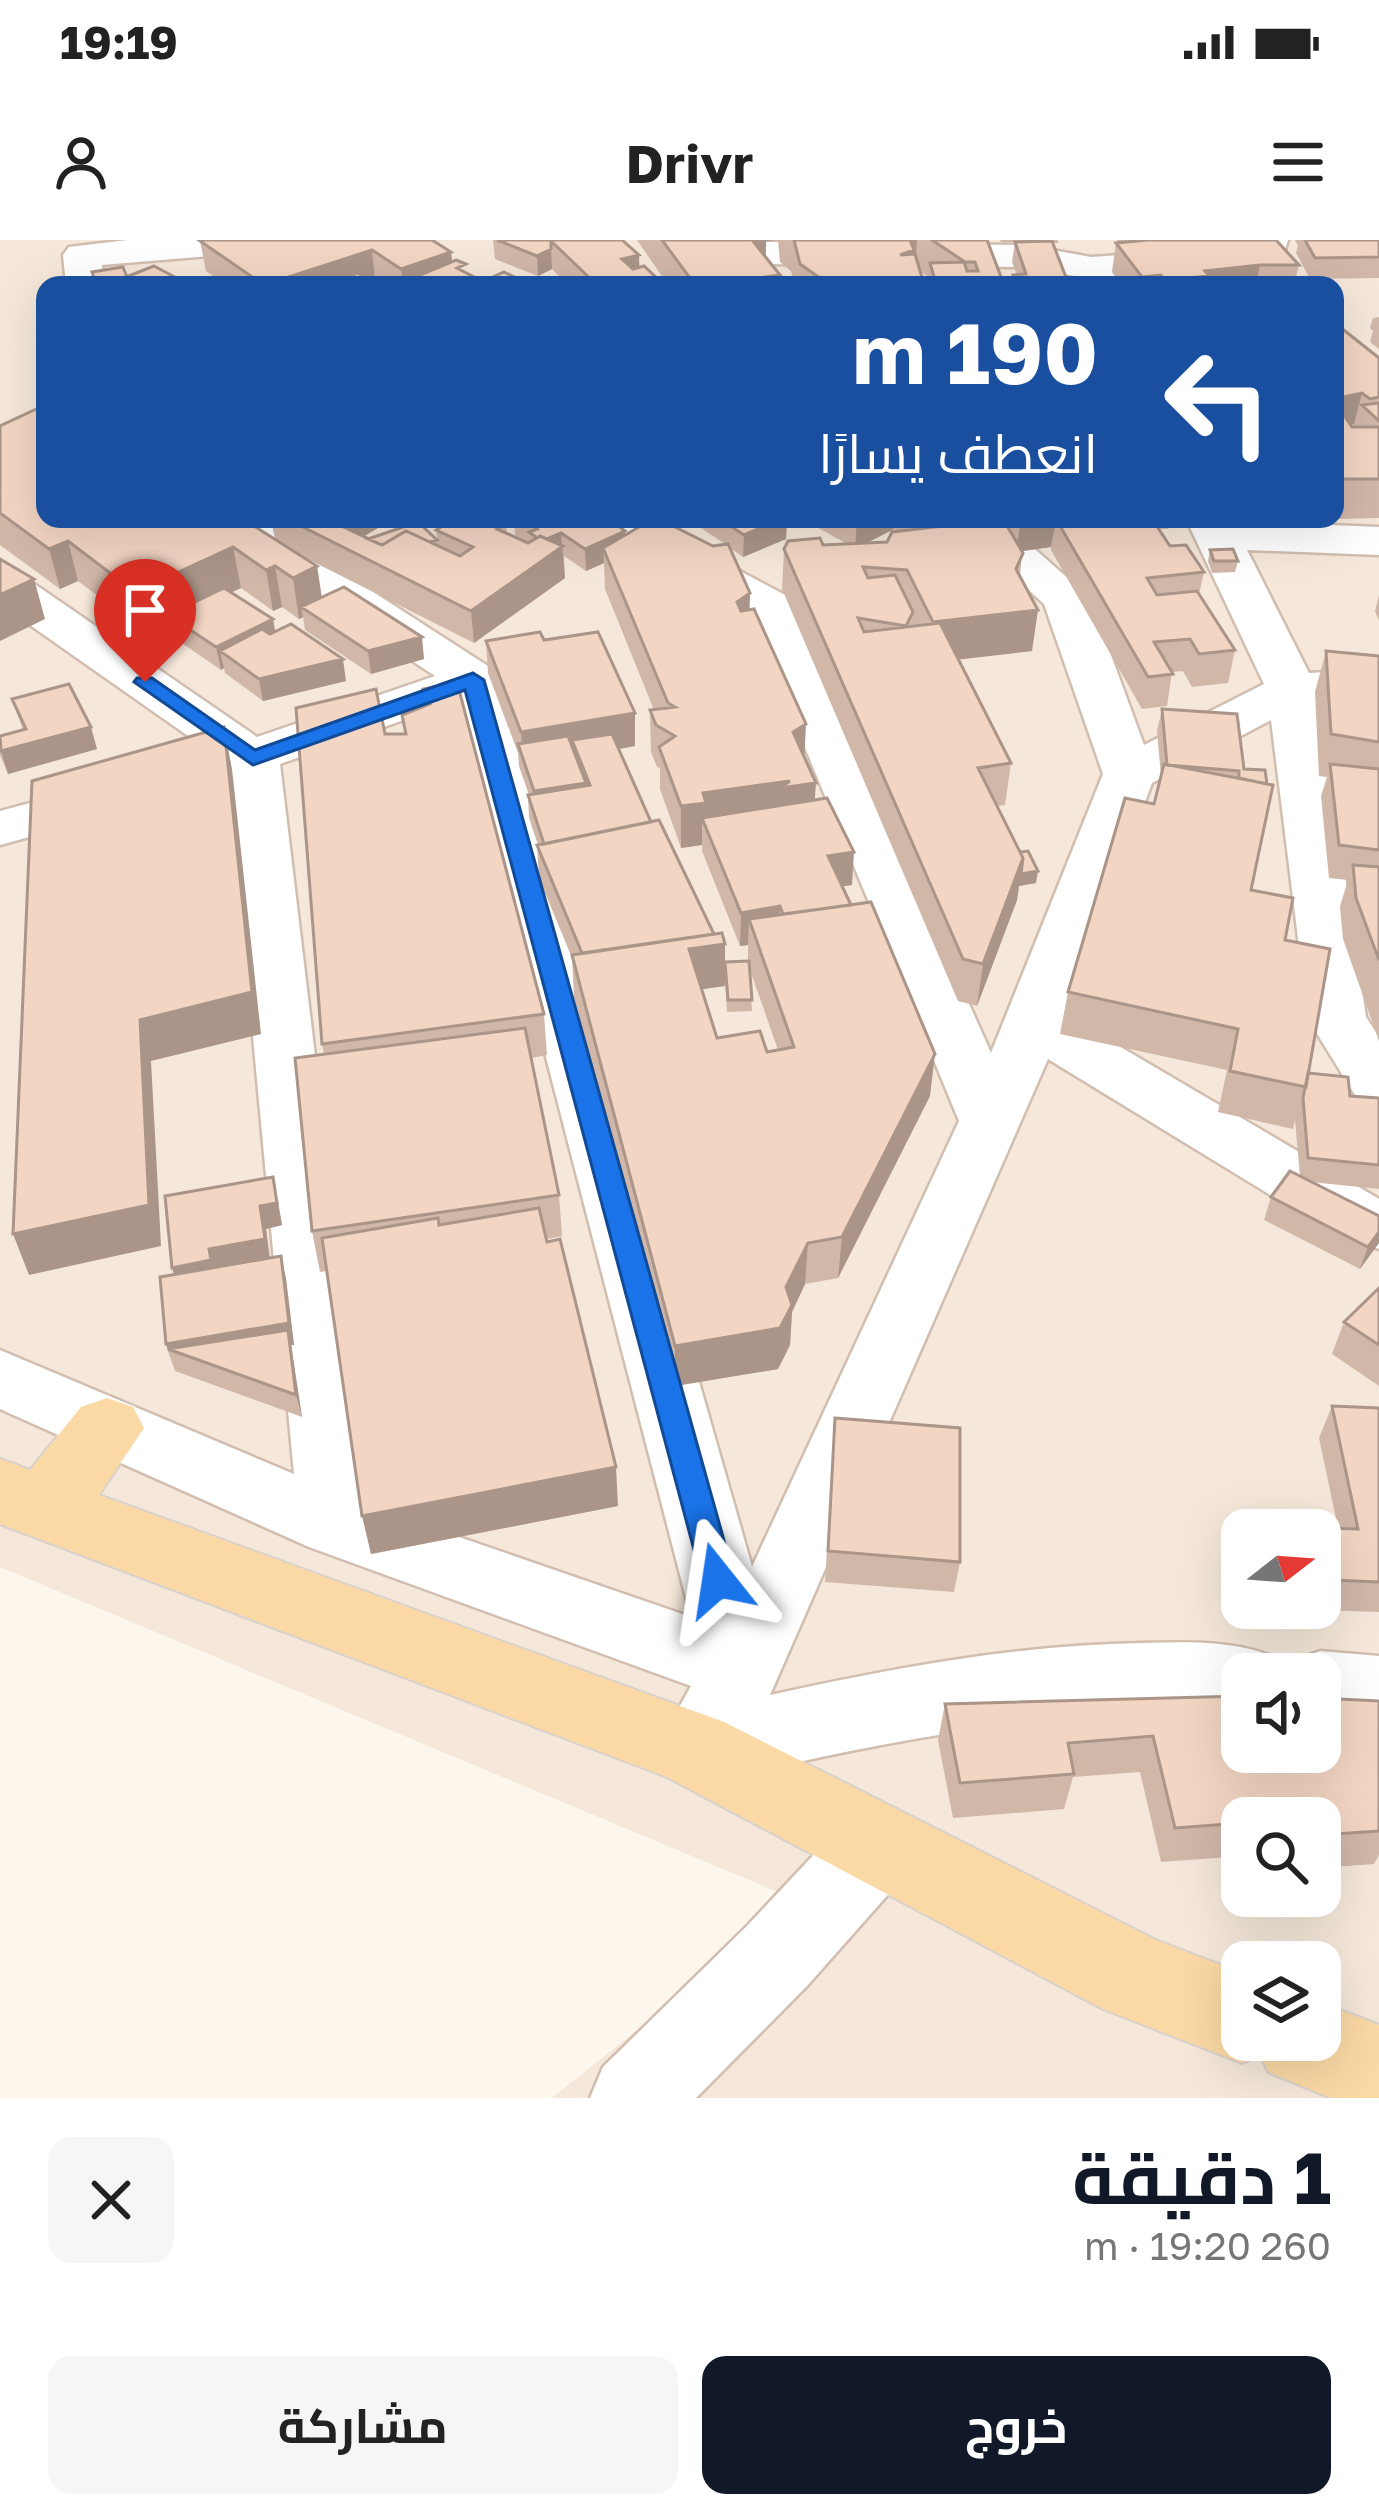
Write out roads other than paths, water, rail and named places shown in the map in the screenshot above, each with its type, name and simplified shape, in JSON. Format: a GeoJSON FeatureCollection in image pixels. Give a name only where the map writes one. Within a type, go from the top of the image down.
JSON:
{"type":"FeatureCollection","features":[{"type":"Feature","properties":{"kind":"main road"},"geometry":{"type":"LineString","coordinates":[[107,1428],[22,1500],[695,1749],[1136,1976],[1221,2010]]}},
{"type":"Feature","properties":{"kind":"main road"},"geometry":{"type":"LineString","coordinates":[[1341,2056],[1379,2071]]}},
{"type":"Feature","properties":{"kind":"street"},"geometry":{"type":"LineString","coordinates":[[90,259],[268,240]]}},
{"type":"Feature","properties":{"kind":"street"},"geometry":{"type":"LineString","coordinates":[[760,259],[916,247],[992,270],[1050,257],[1089,264],[1276,259]]}},
{"type":"Feature","properties":{"kind":"street"},"geometry":{"type":"LineString","coordinates":[[90,259],[141,276]]}},
{"type":"Feature","properties":{"kind":"street"},"geometry":{"type":"LineString","coordinates":[[243,528],[473,680],[743,1670]]}},
{"type":"Feature","properties":{"kind":"street"},"geometry":{"type":"LineString","coordinates":[[624,528],[770,606],[990,1121]]}},
{"type":"Feature","properties":{"kind":"street"},"geometry":{"type":"LineString","coordinates":[[695,1749],[743,1670],[1034,1023],[1130,774],[1066,598],[984,528]]}},
{"type":"Feature","properties":{"kind":"street"},"geometry":{"type":"LineString","coordinates":[[1214,528],[1292,689],[1337,1019],[1379,1085]]}},
{"type":"Feature","properties":{"kind":"street"},"geometry":{"type":"LineString","coordinates":[[1226,528],[1379,541]]}},
{"type":"Feature","properties":{"kind":"street"},"geometry":{"type":"LineString","coordinates":[[0,582],[253,758],[335,1525]]}},
{"type":"Feature","properties":{"kind":"street"},"geometry":{"type":"LineString","coordinates":[[0,828],[253,758],[473,680]]}},
{"type":"Feature","properties":{"kind":"street"},"geometry":{"type":"LineString","coordinates":[[1130,774],[1292,689],[1379,685]]}},
{"type":"Feature","properties":{"kind":"street"},"geometry":{"type":"LineString","coordinates":[[1306,789],[1361,796]]}},
{"type":"Feature","properties":{"kind":"street"},"geometry":{"type":"LineString","coordinates":[[1034,1023],[1359,1218],[1379,1224]]}},
{"type":"Feature","properties":{"kind":"street"},"geometry":{"type":"LineString","coordinates":[[0,1378],[335,1525],[743,1670]]}},
{"type":"Feature","properties":{"kind":"street"},"geometry":{"type":"LineString","coordinates":[[695,1749],[952,1693],[1052,1681],[1221,1678]]}},
{"type":"Feature","properties":{"kind":"street"},"geometry":{"type":"LineString","coordinates":[[1341,1688],[1379,1691]]}},
{"type":"Feature","properties":{"kind":"street"},"geometry":{"type":"LineString","coordinates":[[634,2098],[777,1956],[879,1844]]}}]}
